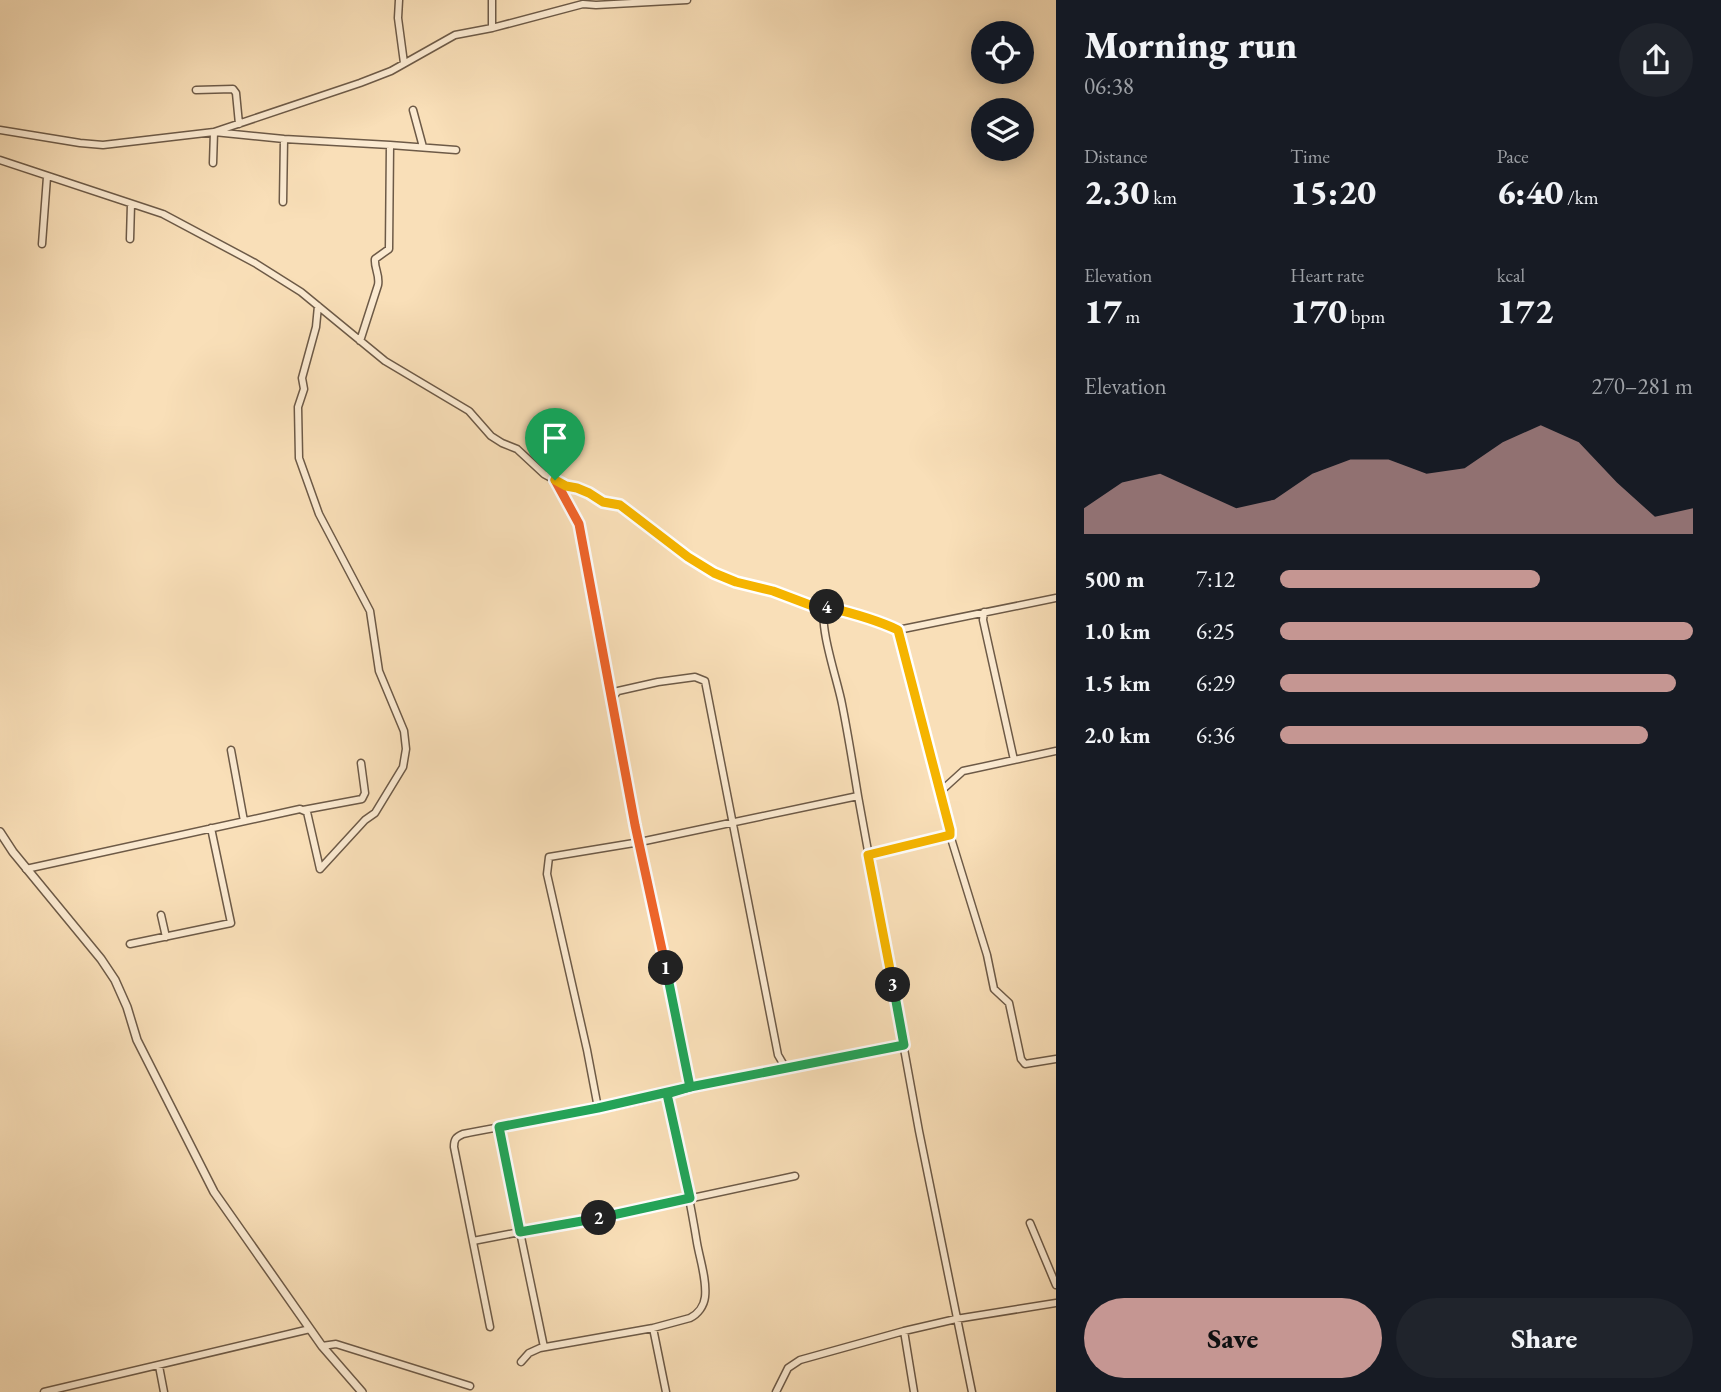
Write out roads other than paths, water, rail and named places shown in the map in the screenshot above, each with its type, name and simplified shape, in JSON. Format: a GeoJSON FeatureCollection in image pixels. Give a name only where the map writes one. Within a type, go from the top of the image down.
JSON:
{"type":"FeatureCollection","features":[{"type":"Feature","properties":{"kind":"street"},"geometry":{"type":"LineString","coordinates":[[399,0],[398,18],[404,63]]}},
{"type":"Feature","properties":{"kind":"street"},"geometry":{"type":"LineString","coordinates":[[492,0],[492,28]]}},
{"type":"Feature","properties":{"kind":"street"},"geometry":{"type":"LineString","coordinates":[[0,130],[80,144],[103,145],[214,132],[360,83],[455,35],[583,4],[687,0]]}},
{"type":"Feature","properties":{"kind":"street"},"geometry":{"type":"LineString","coordinates":[[196,90],[233,89],[236,93],[239,124]]}},
{"type":"Feature","properties":{"kind":"street"},"geometry":{"type":"LineString","coordinates":[[413,110],[423,147]]}},
{"type":"Feature","properties":{"kind":"street"},"geometry":{"type":"LineString","coordinates":[[214,132],[456,150]]}},
{"type":"Feature","properties":{"kind":"street"},"geometry":{"type":"LineString","coordinates":[[213,163],[214,132]]}},
{"type":"Feature","properties":{"kind":"street"},"geometry":{"type":"LineString","coordinates":[[283,202],[284,139]]}},
{"type":"Feature","properties":{"kind":"street"},"geometry":{"type":"LineString","coordinates":[[360,341],[378,285],[375,259],[389,249],[390,145]]}},
{"type":"Feature","properties":{"kind":"street"},"geometry":{"type":"LineString","coordinates":[[0,160],[163,215],[256,263],[301,292],[405,375],[436,390],[469,411],[491,436],[517,449],[544,474],[566,486],[589,493],[603,502],[620,505],[688,557],[714,573],[810,605],[872,618],[898,630],[1056,598]]}},
{"type":"Feature","properties":{"kind":"street"},"geometry":{"type":"LineString","coordinates":[[42,244],[47,177]]}},
{"type":"Feature","properties":{"kind":"street"},"geometry":{"type":"LineString","coordinates":[[130,239],[131,204]]}},
{"type":"Feature","properties":{"kind":"street"},"geometry":{"type":"LineString","coordinates":[[303,810],[307,812],[320,869],[374,813],[403,767],[405,750],[404,731],[379,671],[370,611],[319,514],[299,458],[299,407],[304,389],[302,378],[316,327],[318,306]]}},
{"type":"Feature","properties":{"kind":"street"},"geometry":{"type":"LineString","coordinates":[[555,480],[579,524],[635,825],[690,1087]]}},
{"type":"Feature","properties":{"kind":"street"},"geometry":{"type":"LineString","coordinates":[[825,607],[823,613],[826,635],[842,702],[868,855],[972,1392]]}},
{"type":"Feature","properties":{"kind":"street"},"geometry":{"type":"LineString","coordinates":[[984,612],[983,620],[1014,760]]}},
{"type":"Feature","properties":{"kind":"street"},"geometry":{"type":"LineString","coordinates":[[898,630],[950,835],[995,989],[1009,1003],[1021,1059],[1025,1064],[1056,1059]]}},
{"type":"Feature","properties":{"kind":"street"},"geometry":{"type":"LineString","coordinates":[[611,699],[618,691],[658,682],[695,677],[705,681],[778,1055],[785,1067]]}},
{"type":"Feature","properties":{"kind":"street"},"geometry":{"type":"LineString","coordinates":[[231,750],[244,821]]}},
{"type":"Feature","properties":{"kind":"street"},"geometry":{"type":"LineString","coordinates":[[941,791],[963,771],[1056,751]]}},
{"type":"Feature","properties":{"kind":"street"},"geometry":{"type":"LineString","coordinates":[[26,869],[300,809],[362,799],[365,793],[361,763]]}},
{"type":"Feature","properties":{"kind":"street"},"geometry":{"type":"LineString","coordinates":[[598,1108],[547,874],[549,858],[640,842],[858,796]]}},
{"type":"Feature","properties":{"kind":"street"},"geometry":{"type":"LineString","coordinates":[[130,944],[231,923],[211,828]]}},
{"type":"Feature","properties":{"kind":"street"},"geometry":{"type":"LineString","coordinates":[[0,832],[26,869],[116,980],[146,1060],[215,1192],[322,1346],[360,1392]]}},
{"type":"Feature","properties":{"kind":"street"},"geometry":{"type":"LineString","coordinates":[[868,855],[950,835]]}},
{"type":"Feature","properties":{"kind":"street"},"geometry":{"type":"LineString","coordinates":[[162,915],[166,937]]}},
{"type":"Feature","properties":{"kind":"street"},"geometry":{"type":"LineString","coordinates":[[490,1327],[454,1140],[463,1134],[904,1045]]}},
{"type":"Feature","properties":{"kind":"street"},"geometry":{"type":"LineString","coordinates":[[521,1362],[529,1353],[544,1347],[653,1328],[695,1315],[705,1300],[690,1198],[667,1094]]}},
{"type":"Feature","properties":{"kind":"street"},"geometry":{"type":"LineString","coordinates":[[499,1127],[544,1347]]}},
{"type":"Feature","properties":{"kind":"street"},"geometry":{"type":"LineString","coordinates":[[473,1241],[576,1223],[795,1176]]}},
{"type":"Feature","properties":{"kind":"street"},"geometry":{"type":"LineString","coordinates":[[1030,1223],[1056,1285]]}},
{"type":"Feature","properties":{"kind":"street"},"geometry":{"type":"LineString","coordinates":[[775,1392],[788,1368],[800,1360],[956,1319],[1056,1303]]}},
{"type":"Feature","properties":{"kind":"street"},"geometry":{"type":"LineString","coordinates":[[653,1328],[666,1392]]}},
{"type":"Feature","properties":{"kind":"street"},"geometry":{"type":"LineString","coordinates":[[44,1392],[310,1329]]}},
{"type":"Feature","properties":{"kind":"street"},"geometry":{"type":"LineString","coordinates":[[904,1331],[914,1392]]}},
{"type":"Feature","properties":{"kind":"street"},"geometry":{"type":"LineString","coordinates":[[322,1346],[336,1344],[470,1386]]}},
{"type":"Feature","properties":{"kind":"street"},"geometry":{"type":"LineString","coordinates":[[159,1366],[164,1392]]}}]}
